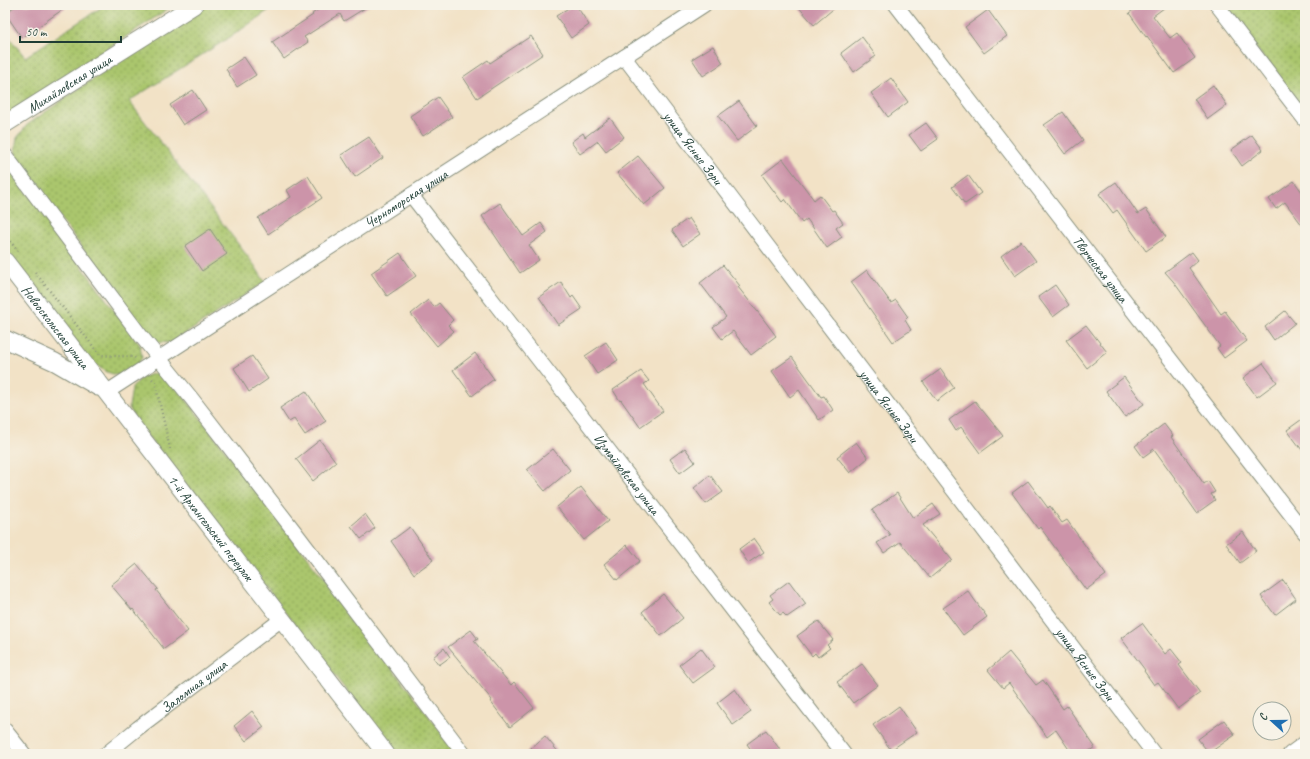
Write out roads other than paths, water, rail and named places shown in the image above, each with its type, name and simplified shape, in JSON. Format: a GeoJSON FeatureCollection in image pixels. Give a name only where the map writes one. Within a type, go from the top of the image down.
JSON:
{"type":"FeatureCollection","features":[{"type":"Feature","properties":{"kind":"street","name":"Михайловская улица"},"geometry":{"type":"LineString","coordinates":[[5,124],[194,5]]}},
{"type":"Feature","properties":{"kind":"street","name":"Черноморская улица"},"geometry":{"type":"LineString","coordinates":[[107,392],[704,5]]}},
{"type":"Feature","properties":{"kind":"street","name":"Творческая улица"},"geometry":{"type":"LineString","coordinates":[[896,5],[1305,533]]}},
{"type":"Feature","properties":{"kind":"street"},"geometry":{"type":"LineString","coordinates":[[1216,5],[1305,120]]}},
{"type":"Feature","properties":{"kind":"street","name":"улица Ясные Зори"},"geometry":{"type":"LineString","coordinates":[[624,57],[1154,754]]}},
{"type":"Feature","properties":{"kind":"street"},"geometry":{"type":"LineString","coordinates":[[5,155],[158,359],[192,399],[464,754]]}},
{"type":"Feature","properties":{"kind":"street","name":"Измайловская улица"},"geometry":{"type":"LineString","coordinates":[[411,195],[844,754]]}},
{"type":"Feature","properties":{"kind":"street","name":"Новооскольская улица"},"geometry":{"type":"LineString","coordinates":[[12,257],[107,392]]}},
{"type":"Feature","properties":{"kind":"street","name":"1-й Архангельский переулок"},"geometry":{"type":"LineString","coordinates":[[5,339],[55,362],[107,392],[386,754]]}},
{"type":"Feature","properties":{"kind":"street","name":"Заломная улица"},"geometry":{"type":"LineString","coordinates":[[106,754],[282,619]]}},
{"type":"Feature","properties":{"kind":"street"},"geometry":{"type":"LineString","coordinates":[[5,730],[24,754]]}},
{"type":"Feature","properties":{"kind":"street"},"geometry":{"type":"LineString","coordinates":[[1290,754],[1305,743]]}}]}
